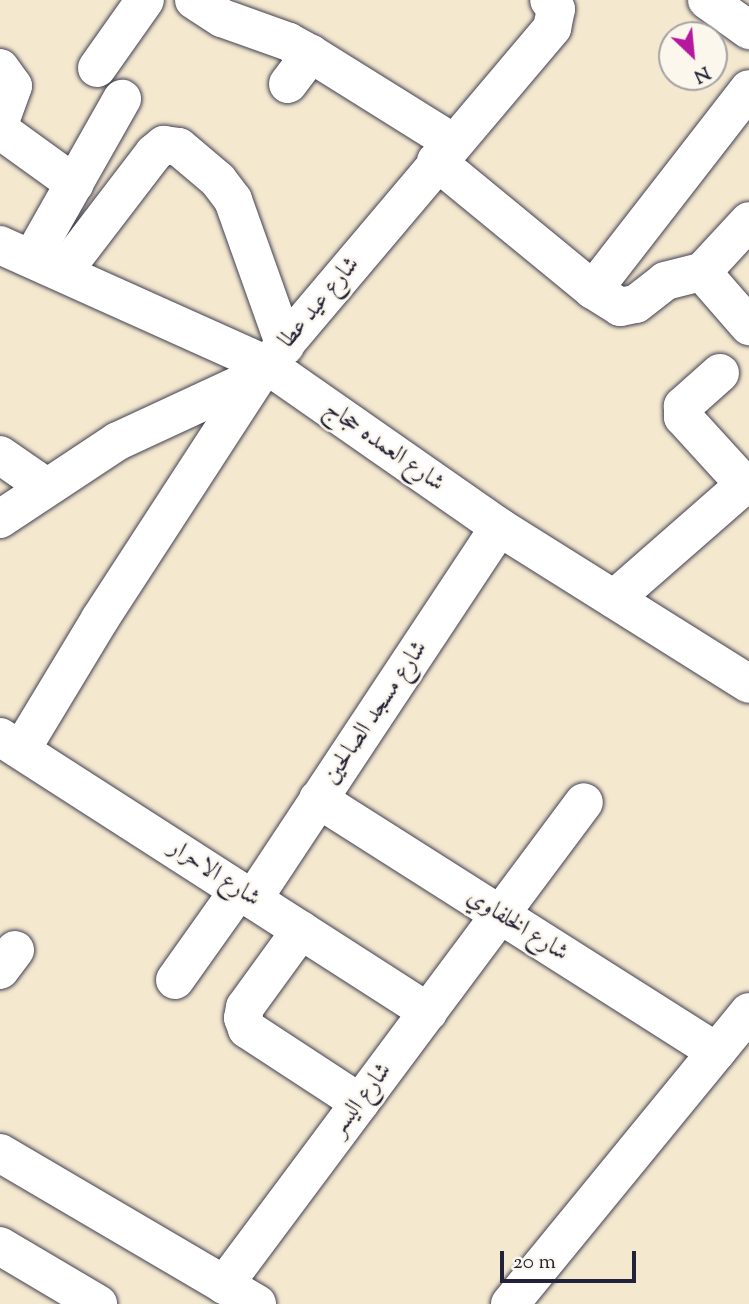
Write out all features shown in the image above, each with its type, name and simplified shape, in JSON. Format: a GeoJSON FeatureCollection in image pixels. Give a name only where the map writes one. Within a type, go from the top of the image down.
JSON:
{"type":"FeatureCollection","features":[{"type":"Feature","properties":{"kind":"street"},"geometry":{"type":"LineString","coordinates":[[97,68],[145,0]]}},
{"type":"Feature","properties":{"kind":"street"},"geometry":{"type":"LineString","coordinates":[[194,0],[222,18],[289,42],[311,54],[444,152],[593,290],[612,303],[628,307],[665,281],[702,272],[744,237]]}},
{"type":"Feature","properties":{"kind":"street","name":"شارع عيد عطا"},"geometry":{"type":"LineString","coordinates":[[0,519],[118,441],[270,362],[444,152],[552,28],[556,9],[549,0]]}},
{"type":"Feature","properties":{"kind":"street"},"geometry":{"type":"LineString","coordinates":[[706,0],[749,30]]}},
{"type":"Feature","properties":{"kind":"street"},"geometry":{"type":"LineString","coordinates":[[288,84],[311,54]]}},
{"type":"Feature","properties":{"kind":"street"},"geometry":{"type":"LineString","coordinates":[[0,68],[13,86],[0,122]]}},
{"type":"Feature","properties":{"kind":"street"},"geometry":{"type":"LineString","coordinates":[[593,290],[749,89]]}},
{"type":"Feature","properties":{"kind":"street"},"geometry":{"type":"LineString","coordinates":[[32,259],[122,99]]}},
{"type":"Feature","properties":{"kind":"street"},"geometry":{"type":"LineString","coordinates":[[0,130],[75,184]]}},
{"type":"Feature","properties":{"kind":"street"},"geometry":{"type":"LineString","coordinates":[[10,744],[100,619],[270,362],[233,200],[218,180],[178,147],[164,145],[32,259]]}},
{"type":"Feature","properties":{"kind":"street","name":"شارع العمده حجاج"},"geometry":{"type":"LineString","coordinates":[[32,259],[270,362],[499,527],[749,684]]}},
{"type":"Feature","properties":{"kind":"street"},"geometry":{"type":"LineString","coordinates":[[702,272],[749,326]]}},
{"type":"Feature","properties":{"kind":"street"},"geometry":{"type":"LineString","coordinates":[[614,598],[747,483],[683,417],[683,406],[720,373]]}},
{"type":"Feature","properties":{"kind":"street"},"geometry":{"type":"LineString","coordinates":[[0,455],[46,487]]}},
{"type":"Feature","properties":{"kind":"street","name":"شارع مسجد الصالحين"},"geometry":{"type":"LineString","coordinates":[[175,980],[246,894],[318,799],[499,527]]}},
{"type":"Feature","properties":{"kind":"street","name":"شارع الاحرار"},"geometry":{"type":"LineString","coordinates":[[10,744],[428,1012]]}},
{"type":"Feature","properties":{"kind":"street","name":"شارع الخلفاوي"},"geometry":{"type":"LineString","coordinates":[[318,799],[716,1052]]}},
{"type":"Feature","properties":{"kind":"street","name":"شارع اليسر"},"geometry":{"type":"LineString","coordinates":[[224,1285],[584,802]]}},
{"type":"Feature","properties":{"kind":"street"},"geometry":{"type":"LineString","coordinates":[[301,930],[245,1007],[243,1018],[247,1030],[360,1103]]}},
{"type":"Feature","properties":{"kind":"street"},"geometry":{"type":"LineString","coordinates":[[510,1304],[749,1012]]}},
{"type":"Feature","properties":{"kind":"street"},"geometry":{"type":"LineString","coordinates":[[0,1153],[257,1304]]}},
{"type":"Feature","properties":{"kind":"street"},"geometry":{"type":"LineString","coordinates":[[0,1246],[98,1304]]}}]}
